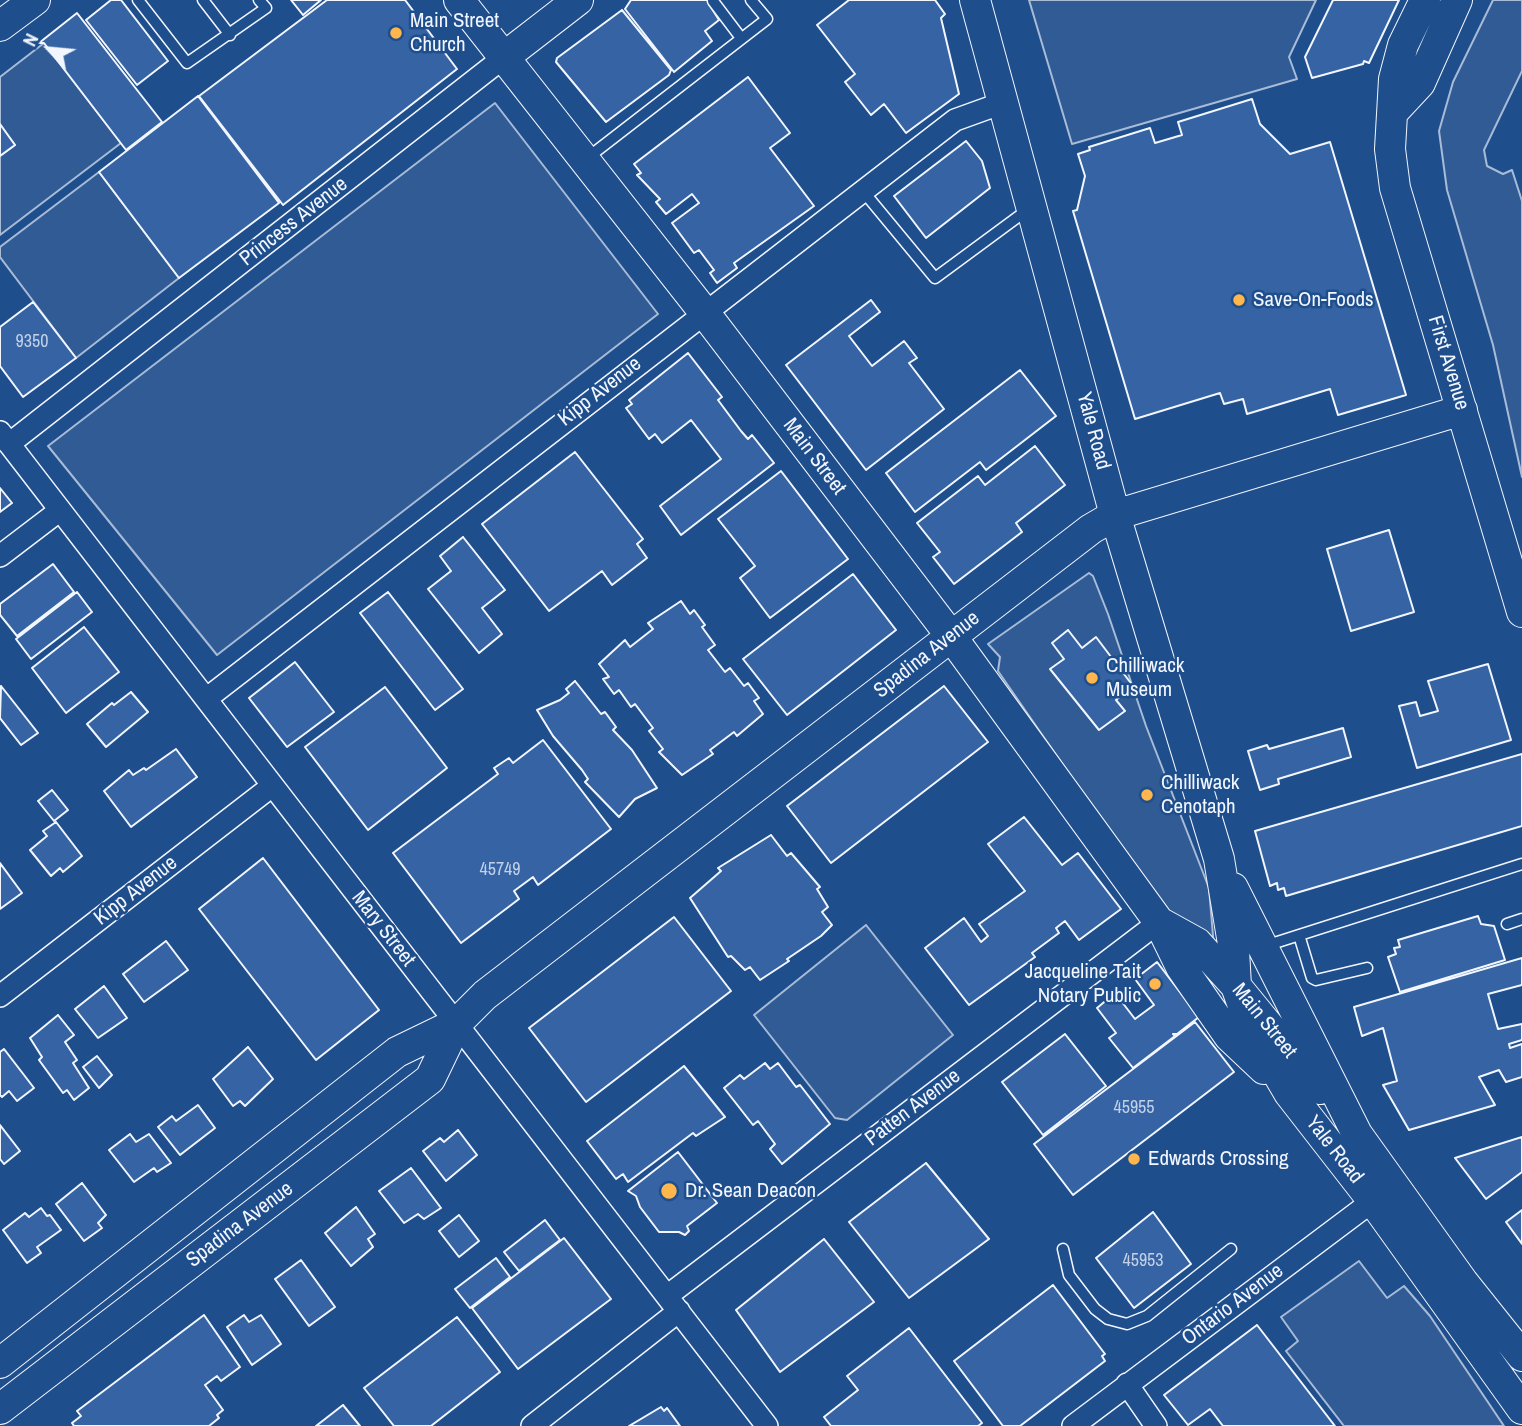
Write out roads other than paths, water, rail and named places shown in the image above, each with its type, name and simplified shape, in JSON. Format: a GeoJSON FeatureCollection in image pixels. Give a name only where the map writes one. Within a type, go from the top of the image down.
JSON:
{"type":"FeatureCollection","features":[{"type":"Feature","properties":{"kind":"street"},"geometry":{"type":"LineString","coordinates":[[0,26],[35,0]]}},
{"type":"Feature","properties":{"kind":"street","name":"Main Street"},"geometry":{"type":"LineString","coordinates":[[459,0],[704,312],[951,636],[1159,922],[1181,967],[1229,1036],[1289,1093]]}},
{"type":"Feature","properties":{"kind":"street","name":"Princess Avenue"},"geometry":{"type":"LineString","coordinates":[[5,438],[578,0]]}},
{"type":"Feature","properties":{"kind":"street","name":"Yale Road"},"geometry":{"type":"LineString","coordinates":[[975,0],[1005,102],[1115,515],[1219,859],[1234,950],[1236,986],[1251,1028],[1289,1093],[1463,1282],[1522,1356]]}},
{"type":"Feature","properties":{"kind":"street","name":"First Avenue"},"geometry":{"type":"LineString","coordinates":[[1425,0],[1403,45],[1394,79],[1390,149],[1395,188],[1522,612]]}},
{"type":"Feature","properties":{"kind":"street"},"geometry":{"type":"LineString","coordinates":[[1393,112],[1420,83],[1457,0]]}},
{"type":"Feature","properties":{"kind":"street","name":"Kipp Avenue"},"geometry":{"type":"LineString","coordinates":[[206,699],[955,120],[1005,102]]}},
{"type":"Feature","properties":{"kind":"street","name":"Spadina Avenue"},"geometry":{"type":"LineString","coordinates":[[0,1363],[397,1052],[457,1023],[485,995],[1091,529],[1115,515],[1462,410]]}},
{"type":"Feature","properties":{"kind":"street","name":"Mary Street"},"geometry":{"type":"LineString","coordinates":[[5,438],[767,1426]]}},
{"type":"Feature","properties":{"kind":"street"},"geometry":{"type":"LineString","coordinates":[[0,556],[59,511]]}},
{"type":"Feature","properties":{"kind":"street","name":"Kipp Avenue"},"geometry":{"type":"LineString","coordinates":[[0,996],[272,786]]}},
{"type":"Feature","properties":{"kind":"street","name":"Yale Road"},"geometry":{"type":"LineString","coordinates":[[1219,859],[1357,1134],[1383,1193],[1522,1409]]}},
{"type":"Feature","properties":{"kind":"street","name":"Main Street"},"geometry":{"type":"LineString","coordinates":[[1159,922],[1197,943],[1236,986],[1357,1134]]}},
{"type":"Feature","properties":{"kind":"street","name":"Patten Avenue"},"geometry":{"type":"LineString","coordinates":[[532,1426],[673,1303],[1159,922]]}},
{"type":"Feature","properties":{"kind":"street","name":"Spadina Avenue"},"geometry":{"type":"LineString","coordinates":[[0,1409],[430,1079],[457,1023]]}},
{"type":"Feature","properties":{"kind":"street","name":"Ontario Avenue"},"geometry":{"type":"LineString","coordinates":[[1073,1426],[1383,1193]]}},
{"type":"Feature","properties":{"kind":"street"},"geometry":{"type":"LineString","coordinates":[[1127,1384],[1156,1426]]}},
{"type":"Feature","properties":{"kind":"street"},"geometry":{"type":"LineString","coordinates":[[0,1418],[6,1426]]}},
{"type":"Feature","properties":{"kind":"lane"},"geometry":{"type":"LineString","coordinates":[[138,0],[187,63],[230,34],[263,4]]}},
{"type":"Feature","properties":{"kind":"lane"},"geometry":{"type":"LineString","coordinates":[[203,0],[230,34]]}},
{"type":"Feature","properties":{"kind":"lane"},"geometry":{"type":"LineString","coordinates":[[583,160],[767,19],[751,0]]}},
{"type":"Feature","properties":{"kind":"lane"},"geometry":{"type":"LineString","coordinates":[[713,1],[741,38]]}},
{"type":"Feature","properties":{"kind":"lane"},"geometry":{"type":"LineString","coordinates":[[863,191],[935,278],[1032,206]]}},
{"type":"Feature","properties":{"kind":"lane"},"geometry":{"type":"LineString","coordinates":[[1262,947],[1522,864]]}},
{"type":"Feature","properties":{"kind":"lane"},"geometry":{"type":"LineString","coordinates":[[1507,924],[1522,919]]}},
{"type":"Feature","properties":{"kind":"lane"},"geometry":{"type":"LineString","coordinates":[[1299,935],[1312,978],[1316,981],[1367,968]]}},
{"type":"Feature","properties":{"kind":"lane"},"geometry":{"type":"LineString","coordinates":[[1063,1249],[1069,1275],[1095,1309],[1108,1319],[1127,1324],[1147,1316],[1231,1249]]}},
{"type":"Feature","properties":{"kind":"place","name":"Main Street Church"},"geometry":{"type":"Point","coordinates":[396,33]}},
{"type":"Feature","properties":{"kind":"place","name":"Save-On-Foods"},"geometry":{"type":"Point","coordinates":[1239,300]}},
{"type":"Feature","properties":{"kind":"place","name":"Chilliwack Museum"},"geometry":{"type":"Point","coordinates":[1092,678]}},
{"type":"Feature","properties":{"kind":"place","name":"Chilliwack Cenotaph"},"geometry":{"type":"Point","coordinates":[1147,795]}},
{"type":"Feature","properties":{"kind":"place","name":"Jacqueline Tait Notary Public"},"geometry":{"type":"Point","coordinates":[1155,984]}},
{"type":"Feature","properties":{"kind":"place","name":"Edwards Crossing"},"geometry":{"type":"Point","coordinates":[1134,1159]}},
{"type":"Feature","properties":{"kind":"place","name":"Dr. Sean Deacon"},"geometry":{"type":"Point","coordinates":[669,1191]}}]}
